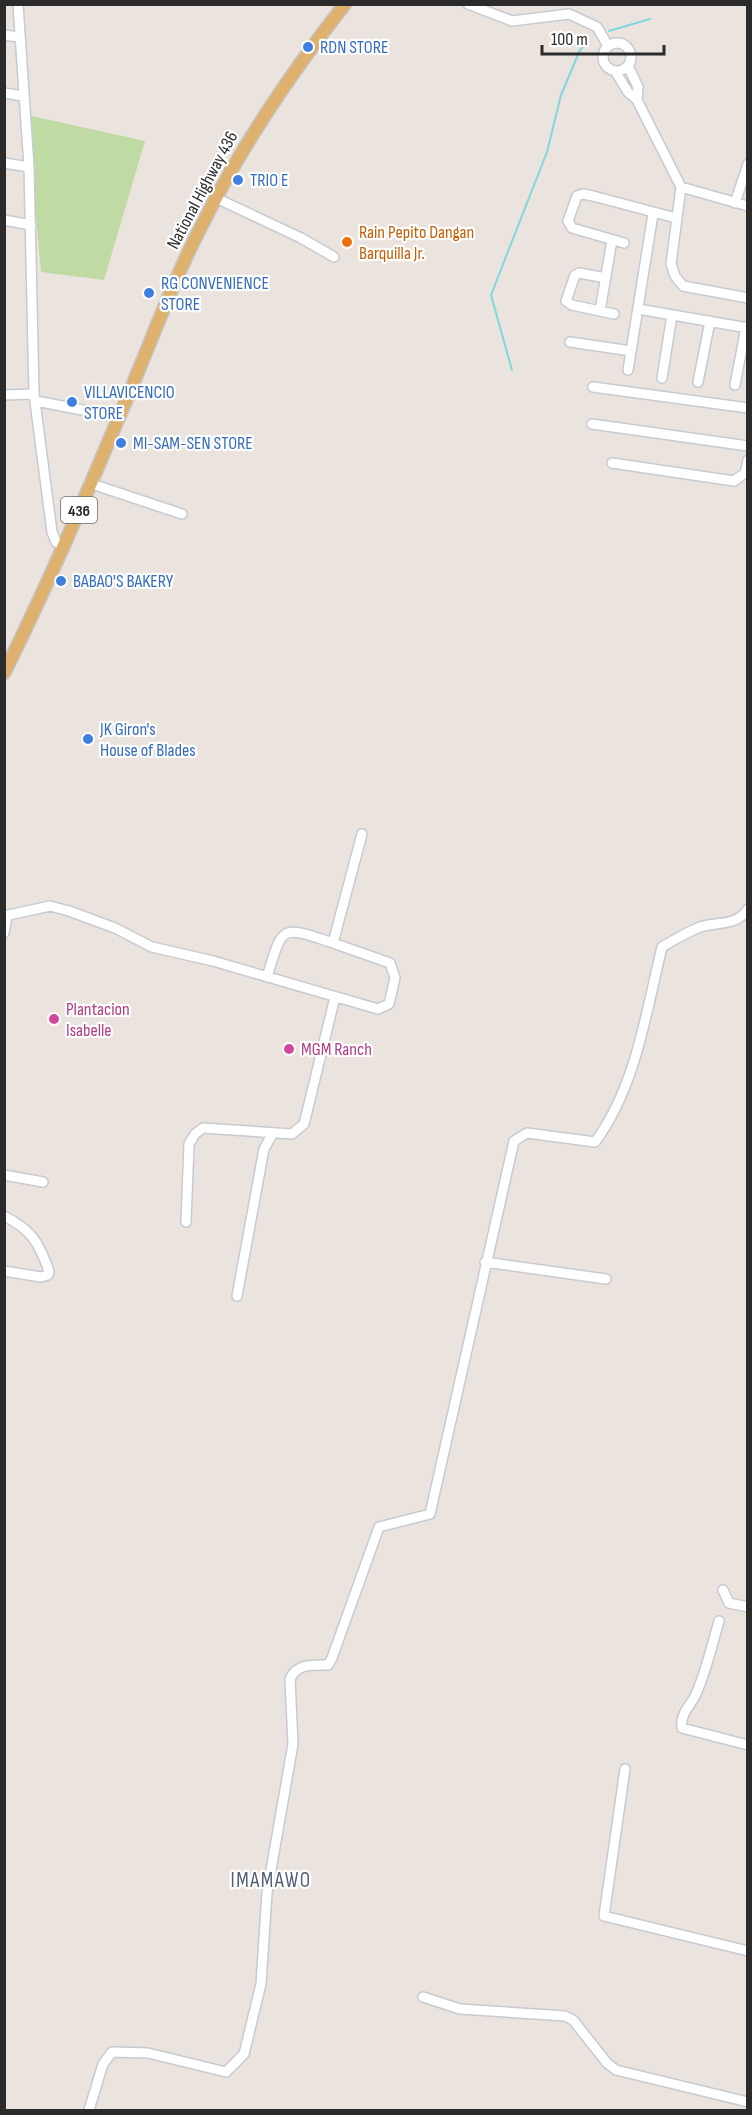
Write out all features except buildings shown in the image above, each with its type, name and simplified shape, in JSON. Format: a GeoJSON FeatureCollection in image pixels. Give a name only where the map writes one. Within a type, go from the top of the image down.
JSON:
{"type":"FeatureCollection","features":[{"type":"Feature","properties":{"kind":"main road","name":"National Highway 436"},"geometry":{"type":"LineString","coordinates":[[4,673],[64,547],[89,483],[178,277],[216,198],[280,90],[345,4]]}},
{"type":"Feature","properties":{"kind":"street"},"geometry":{"type":"LineString","coordinates":[[18,4],[29,167],[35,398],[52,532],[56,542],[64,547]]}},
{"type":"Feature","properties":{"kind":"street"},"geometry":{"type":"LineString","coordinates":[[468,4],[512,21],[569,14],[597,27],[608,46]]}},
{"type":"Feature","properties":{"kind":"street"},"geometry":{"type":"LineString","coordinates":[[4,35],[19,37]]}},
{"type":"Feature","properties":{"kind":"street"},"geometry":{"type":"LineString","coordinates":[[637,100],[638,87],[628,66],[631,58],[628,49],[617,43],[608,46],[603,54],[604,63],[615,71],[628,92],[637,100],[681,187],[671,264],[675,276],[684,286],[747,298]]}},
{"type":"Feature","properties":{"kind":"street"},"geometry":{"type":"LineString","coordinates":[[615,71],[628,66]]}},
{"type":"Feature","properties":{"kind":"street"},"geometry":{"type":"LineString","coordinates":[[4,93],[23,96]]}},
{"type":"Feature","properties":{"kind":"street"},"geometry":{"type":"LineString","coordinates":[[4,163],[29,167]]}},
{"type":"Feature","properties":{"kind":"street"},"geometry":{"type":"LineString","coordinates":[[735,203],[747,164]]}},
{"type":"Feature","properties":{"kind":"street"},"geometry":{"type":"LineString","coordinates":[[681,187],[747,206]]}},
{"type":"Feature","properties":{"kind":"street"},"geometry":{"type":"LineString","coordinates":[[624,243],[578,231],[569,225],[577,196],[583,194],[593,196],[653,214],[676,218]]}},
{"type":"Feature","properties":{"kind":"street"},"geometry":{"type":"LineString","coordinates":[[216,198],[301,238],[334,257]]}},
{"type":"Feature","properties":{"kind":"street"},"geometry":{"type":"LineString","coordinates":[[628,370],[653,214]]}},
{"type":"Feature","properties":{"kind":"street"},"geometry":{"type":"LineString","coordinates":[[4,220],[31,225]]}},
{"type":"Feature","properties":{"kind":"street"},"geometry":{"type":"LineString","coordinates":[[600,311],[612,240]]}},
{"type":"Feature","properties":{"kind":"street"},"geometry":{"type":"LineString","coordinates":[[606,278],[579,273],[566,296],[566,301],[572,305],[614,314]]}},
{"type":"Feature","properties":{"kind":"street"},"geometry":{"type":"LineString","coordinates":[[638,309],[747,328],[735,386]]}},
{"type":"Feature","properties":{"kind":"street"},"geometry":{"type":"LineString","coordinates":[[662,378],[672,315]]}},
{"type":"Feature","properties":{"kind":"street"},"geometry":{"type":"LineString","coordinates":[[698,382],[710,321]]}},
{"type":"Feature","properties":{"kind":"street"},"geometry":{"type":"LineString","coordinates":[[570,342],[631,351]]}},
{"type":"Feature","properties":{"kind":"street"},"geometry":{"type":"LineString","coordinates":[[593,387],[747,408]]}},
{"type":"Feature","properties":{"kind":"street"},"geometry":{"type":"LineString","coordinates":[[4,395],[35,398],[118,417]]}},
{"type":"Feature","properties":{"kind":"street"},"geometry":{"type":"LineString","coordinates":[[592,424],[747,446]]}},
{"type":"Feature","properties":{"kind":"street"},"geometry":{"type":"LineString","coordinates":[[612,463],[734,481],[745,473],[747,460]]}},
{"type":"Feature","properties":{"kind":"street"},"geometry":{"type":"LineString","coordinates":[[89,483],[182,514]]}},
{"type":"Feature","properties":{"kind":"street"},"geometry":{"type":"LineString","coordinates":[[333,943],[362,834]]}},
{"type":"Feature","properties":{"kind":"street"},"geometry":{"type":"LineString","coordinates":[[4,933],[6,917],[50,906],[116,928],[152,946],[378,1009],[389,1004],[395,978],[390,963],[298,931],[286,933],[279,939],[267,977]]}},
{"type":"Feature","properties":{"kind":"street"},"geometry":{"type":"LineString","coordinates":[[89,2110],[103,2064],[112,2052],[148,2053],[226,2072],[244,2054],[261,1983],[267,1893],[292,1744],[290,1679],[293,1672],[302,1666],[328,1665],[378,1527],[430,1514],[514,1141],[527,1133],[595,1142],[608,1124],[630,1069],[662,947],[703,926],[742,918],[747,909]]}},
{"type":"Feature","properties":{"kind":"street"},"geometry":{"type":"LineString","coordinates":[[186,1222],[189,1144],[195,1134],[203,1128],[292,1134],[304,1124],[335,997]]}},
{"type":"Feature","properties":{"kind":"street"},"geometry":{"type":"LineString","coordinates":[[237,1296],[264,1149],[273,1133]]}},
{"type":"Feature","properties":{"kind":"street"},"geometry":{"type":"LineString","coordinates":[[4,1176],[43,1182]]}},
{"type":"Feature","properties":{"kind":"street"},"geometry":{"type":"LineString","coordinates":[[4,1216],[20,1224],[40,1244],[50,1271],[48,1275],[42,1277],[4,1271]]}},
{"type":"Feature","properties":{"kind":"street"},"geometry":{"type":"LineString","coordinates":[[485,1262],[606,1279]]}},
{"type":"Feature","properties":{"kind":"street"},"geometry":{"type":"LineString","coordinates":[[723,1590],[729,1604],[747,1607]]}},
{"type":"Feature","properties":{"kind":"street"},"geometry":{"type":"LineString","coordinates":[[719,1621],[697,1693],[684,1711],[681,1720],[682,1728],[747,1744]]}},
{"type":"Feature","properties":{"kind":"street"},"geometry":{"type":"LineString","coordinates":[[625,1769],[604,1916],[747,1951]]}},
{"type":"Feature","properties":{"kind":"street"},"geometry":{"type":"LineString","coordinates":[[423,1997],[460,2009],[565,2016],[573,2020],[607,2064],[616,2070],[747,2102]]}},
{"type":"Feature","properties":{"kind":"green space"},"geometry":{"type":"Polygon","coordinates":[[[27,115],[145,141],[104,280],[41,272],[27,115]]]}},
{"type":"Feature","properties":{"kind":"waterway"},"geometry":{"type":"LineString","coordinates":[[609,31],[650,19]]}},
{"type":"Feature","properties":{"kind":"waterway"},"geometry":{"type":"LineString","coordinates":[[512,370],[491,295],[547,152],[561,95],[580,50],[588,42]]}},
{"type":"Feature","properties":{"kind":"place","name":"RDN STORE"},"geometry":{"type":"Point","coordinates":[308,47]}},
{"type":"Feature","properties":{"kind":"place","name":"TRIO E"},"geometry":{"type":"Point","coordinates":[238,180]}},
{"type":"Feature","properties":{"kind":"place","name":"Rain Pepito Dangan Barquilla Jr."},"geometry":{"type":"Point","coordinates":[347,242]}},
{"type":"Feature","properties":{"kind":"place","name":"RG CONVENIENCE STORE"},"geometry":{"type":"Point","coordinates":[149,293]}},
{"type":"Feature","properties":{"kind":"place","name":"VILLAVICENCIO STORE"},"geometry":{"type":"Point","coordinates":[72,402]}},
{"type":"Feature","properties":{"kind":"place","name":"MI-SAM-SEN STORE"},"geometry":{"type":"Point","coordinates":[121,443]}},
{"type":"Feature","properties":{"kind":"place","name":"BABAO'S BAKERY"},"geometry":{"type":"Point","coordinates":[61,581]}},
{"type":"Feature","properties":{"kind":"place","name":"JK Giron's House of Blades"},"geometry":{"type":"Point","coordinates":[88,739]}},
{"type":"Feature","properties":{"kind":"place","name":"Plantacion Isabelle"},"geometry":{"type":"Point","coordinates":[54,1019]}},
{"type":"Feature","properties":{"kind":"place","name":"MGM Ranch"},"geometry":{"type":"Point","coordinates":[289,1049]}},
{"type":"Feature","properties":{"kind":"district","name":"IMAMAWO"},"geometry":{"type":"Point","coordinates":[271,1880]}}]}
